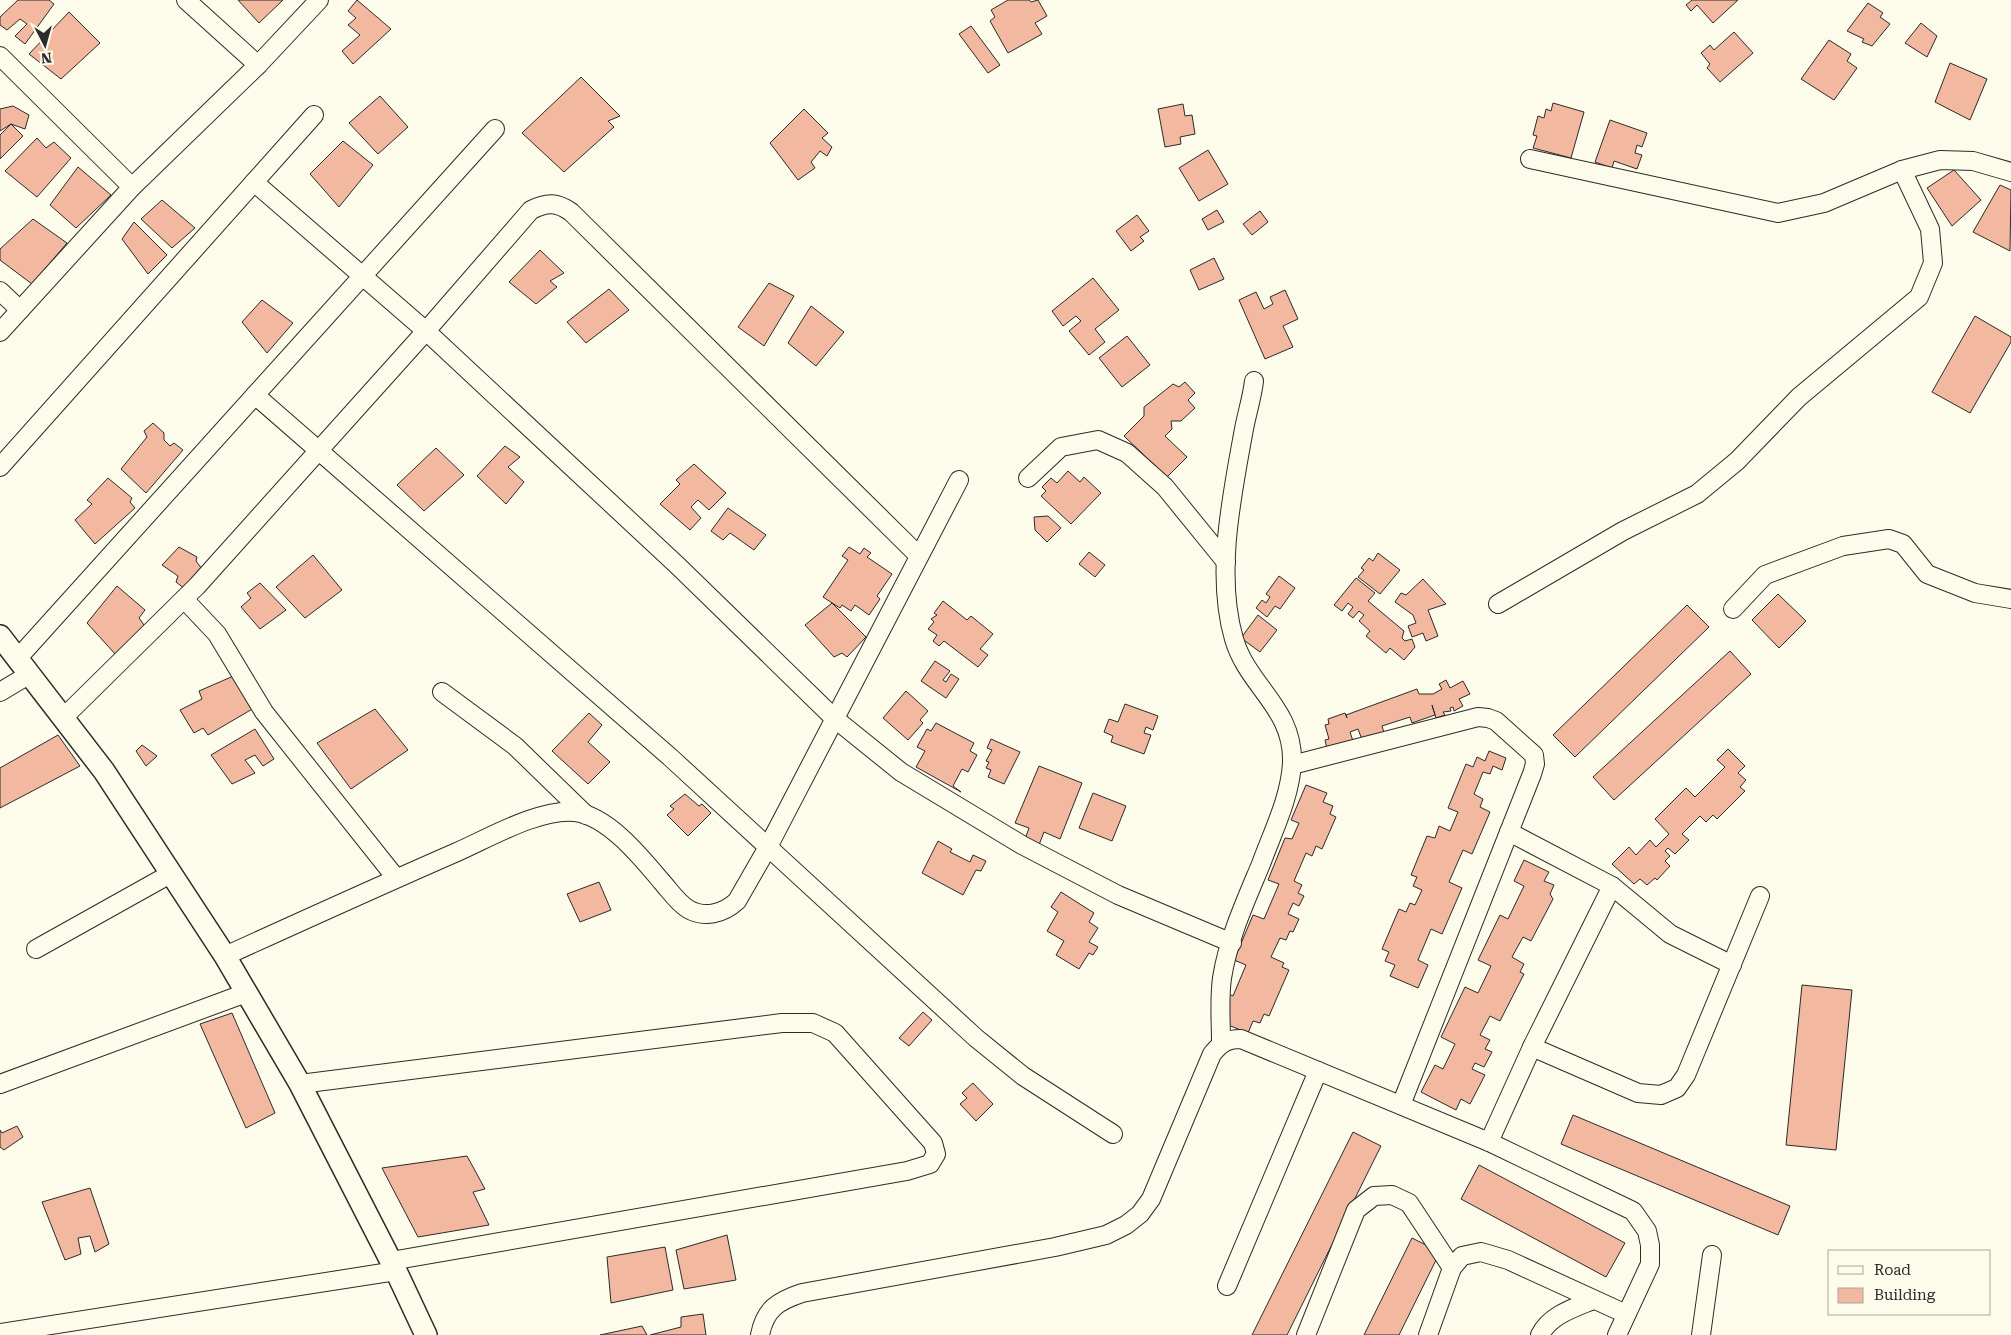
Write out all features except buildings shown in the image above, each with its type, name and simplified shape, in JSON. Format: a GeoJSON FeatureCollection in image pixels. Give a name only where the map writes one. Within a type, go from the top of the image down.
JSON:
{"type":"FeatureCollection","features":[{"type":"Feature","properties":{"kind":"street"},"geometry":{"type":"LineString","coordinates":[[186,0],[258,65]]}},
{"type":"Feature","properties":{"kind":"street"},"geometry":{"type":"LineString","coordinates":[[0,332],[132,187],[258,65],[319,0]]}},
{"type":"Feature","properties":{"kind":"street"},"geometry":{"type":"LineString","coordinates":[[0,56],[132,187]]}},
{"type":"Feature","properties":{"kind":"street"},"geometry":{"type":"LineString","coordinates":[[0,467],[314,115]]}},
{"type":"Feature","properties":{"kind":"street"},"geometry":{"type":"LineString","coordinates":[[0,692],[255,395],[495,129]]}},
{"type":"Feature","properties":{"kind":"street"},"geometry":{"type":"LineString","coordinates":[[1530,159],[1778,212],[1824,203],[1902,170],[1940,160],[1973,161],[2011,172]]}},
{"type":"Feature","properties":{"kind":"street"},"geometry":{"type":"LineString","coordinates":[[1498,604],[1623,531],[1697,494],[1737,462],[1799,398],[1919,297],[1933,263],[1930,229],[1902,170]]}},
{"type":"Feature","properties":{"kind":"street"},"geometry":{"type":"LineString","coordinates":[[254,182],[426,331],[685,573],[834,718],[901,772],[1022,845],[1118,895],[1232,943]]}},
{"type":"Feature","properties":{"kind":"street"},"geometry":{"type":"LineString","coordinates":[[64,717],[184,599],[426,331],[531,210],[541,204],[552,203],[561,205],[571,212],[919,556]]}},
{"type":"Feature","properties":{"kind":"street"},"geometry":{"type":"LineString","coordinates":[[0,292],[20,310]]}},
{"type":"Feature","properties":{"kind":"street"},"geometry":{"type":"LineString","coordinates":[[1221,1042],[1222,979],[1232,943],[1283,805],[1292,765],[1292,751],[1288,733],[1278,710],[1250,672],[1234,639],[1227,600],[1226,562],[1235,477],[1251,404],[1254,381]]}},
{"type":"Feature","properties":{"kind":"street"},"geometry":{"type":"LineString","coordinates":[[255,395],[599,694],[976,1038],[1023,1076],[1112,1134]]}},
{"type":"Feature","properties":{"kind":"street"},"geometry":{"type":"LineString","coordinates":[[1028,478],[1061,448],[1098,440],[1127,453],[1165,487],[1226,562]]}},
{"type":"Feature","properties":{"kind":"street"},"geometry":{"type":"LineString","coordinates":[[442,692],[515,746],[586,815],[611,830],[648,865],[688,909],[700,914],[720,912],[737,901],[768,847],[959,480]]}},
{"type":"Feature","properties":{"kind":"street"},"geometry":{"type":"LineString","coordinates":[[1733,609],[1765,575],[1842,546],[1889,539],[1904,544],[1927,574],[1975,593],[2011,599]]}},
{"type":"Feature","properties":{"kind":"street"},"geometry":{"type":"LineString","coordinates":[[184,599],[217,634],[264,712],[396,878]]}},
{"type":"Feature","properties":{"kind":"street"},"geometry":{"type":"LineString","coordinates":[[0,636],[104,771],[225,956],[300,1084],[394,1266],[427,1335]]}},
{"type":"Feature","properties":{"kind":"street"},"geometry":{"type":"LineString","coordinates":[[1292,765],[1478,717],[1496,721],[1534,755],[1536,764],[1401,1106]]}},
{"type":"Feature","properties":{"kind":"street"},"geometry":{"type":"LineString","coordinates":[[225,956],[533,818],[574,812],[586,815]]}},
{"type":"Feature","properties":{"kind":"street"},"geometry":{"type":"LineString","coordinates":[[1509,832],[1612,886],[1670,934],[1732,965]]}},
{"type":"Feature","properties":{"kind":"street"},"geometry":{"type":"LineString","coordinates":[[36,949],[172,873]]}},
{"type":"Feature","properties":{"kind":"street"},"geometry":{"type":"LineString","coordinates":[[1489,1142],[1532,1047],[1612,886]]}},
{"type":"Feature","properties":{"kind":"street"},"geometry":{"type":"LineString","coordinates":[[1532,1047],[1638,1092],[1660,1095],[1677,1088],[1686,1076],[1760,896]]}},
{"type":"Feature","properties":{"kind":"street"},"geometry":{"type":"LineString","coordinates":[[0,1084],[246,993]]}},
{"type":"Feature","properties":{"kind":"street"},"geometry":{"type":"LineString","coordinates":[[0,1333],[394,1266],[907,1171],[930,1164],[936,1154],[933,1143],[835,1033],[813,1023],[782,1023],[300,1084]]}},
{"type":"Feature","properties":{"kind":"street"},"geometry":{"type":"LineString","coordinates":[[760,1335],[766,1317],[774,1307],[784,1299],[802,1293],[1055,1247],[1106,1234],[1126,1225],[1140,1214],[1151,1200],[1212,1054],[1221,1042],[1241,1038],[1489,1142],[1633,1211],[1647,1231],[1650,1245],[1650,1264],[1617,1335]]}},
{"type":"Feature","properties":{"kind":"street"},"geometry":{"type":"LineString","coordinates":[[1227,1286],[1318,1071]]}},
{"type":"Feature","properties":{"kind":"street"},"geometry":{"type":"LineString","coordinates":[[1306,1335],[1356,1210],[1374,1196],[1392,1195],[1409,1203],[1452,1268]]}},
{"type":"Feature","properties":{"kind":"street"},"geometry":{"type":"LineString","coordinates":[[1428,1335],[1452,1268],[1462,1256],[1481,1252],[1508,1260],[1626,1314]]}},
{"type":"Feature","properties":{"kind":"street"},"geometry":{"type":"LineString","coordinates":[[1700,1335],[1712,1255]]}},
{"type":"Feature","properties":{"kind":"street"},"geometry":{"type":"LineString","coordinates":[[1540,1335],[1544,1327],[1559,1315],[1593,1300]]}}]}
